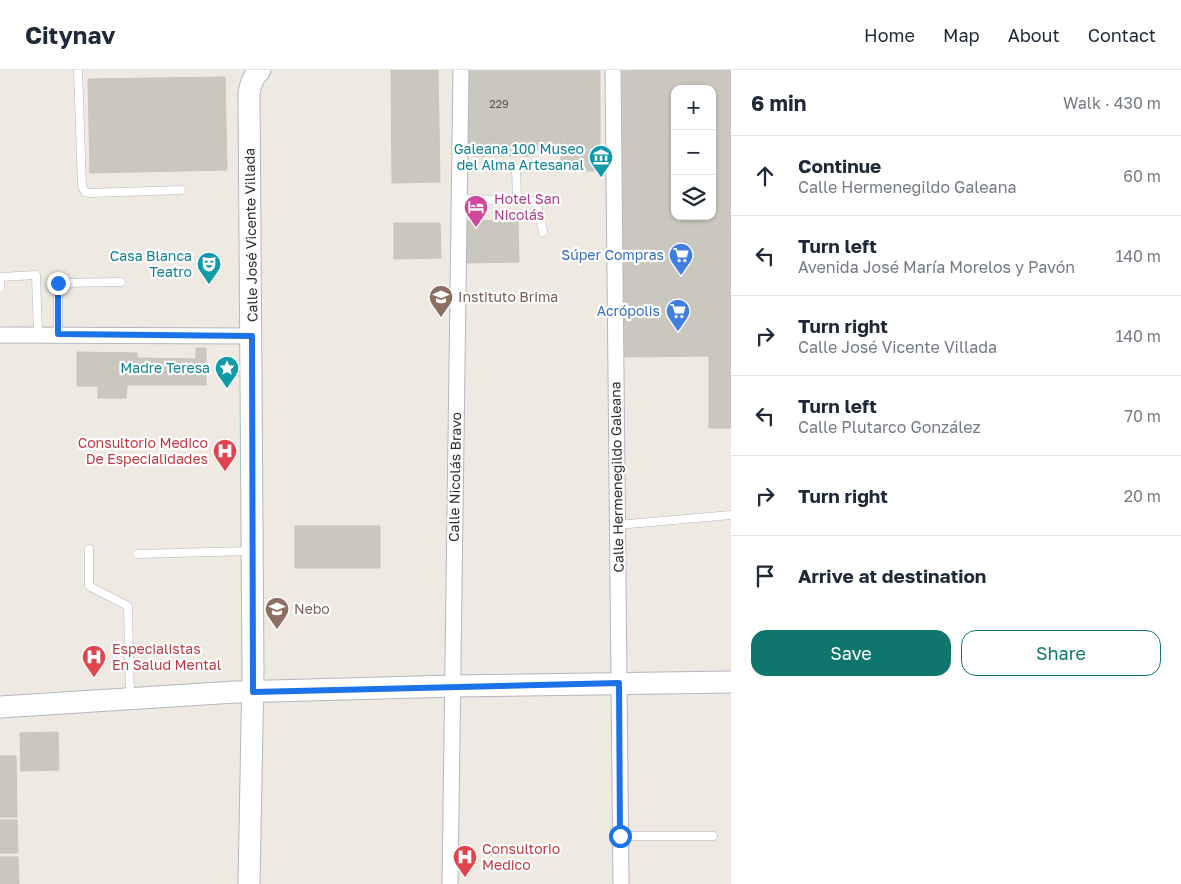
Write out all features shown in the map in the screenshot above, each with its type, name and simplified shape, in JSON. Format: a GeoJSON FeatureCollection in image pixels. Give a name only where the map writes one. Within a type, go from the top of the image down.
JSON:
{"type":"FeatureCollection","features":[{"type":"Feature","properties":{"kind":"main road","name":"Calle José Vicente Villada"},"geometry":{"type":"LineString","coordinates":[[250,884],[253,551],[250,84],[260,70]]}},
{"type":"Feature","properties":{"kind":"main road"},"geometry":{"type":"LineString","coordinates":[[0,707],[253,692],[453,686],[731,682]]}},
{"type":"Feature","properties":{"kind":"street","name":"Calle Nicolás Bravo"},"geometry":{"type":"LineString","coordinates":[[450,884],[461,70]]}},
{"type":"Feature","properties":{"kind":"street","name":"Calle Hermenegildo Galeana"},"geometry":{"type":"LineString","coordinates":[[613,70],[621,884]]}},
{"type":"Feature","properties":{"kind":"street"},"geometry":{"type":"LineString","coordinates":[[0,335],[252,336]]}},
{"type":"Feature","properties":{"kind":"lane"},"geometry":{"type":"LineString","coordinates":[[78,70],[82,186],[84,192],[181,190]]}},
{"type":"Feature","properties":{"kind":"lane"},"geometry":{"type":"LineString","coordinates":[[516,169],[517,201]]}},
{"type":"Feature","properties":{"kind":"lane"},"geometry":{"type":"LineString","coordinates":[[459,199],[536,201],[543,232]]}},
{"type":"Feature","properties":{"kind":"lane"},"geometry":{"type":"LineString","coordinates":[[0,288],[0,277],[36,275],[38,334]]}},
{"type":"Feature","properties":{"kind":"lane"},"geometry":{"type":"LineString","coordinates":[[58,334],[58,283],[121,282]]}},
{"type":"Feature","properties":{"kind":"lane"},"geometry":{"type":"LineString","coordinates":[[617,524],[731,515]]}},
{"type":"Feature","properties":{"kind":"lane"},"geometry":{"type":"LineString","coordinates":[[89,549],[89,586],[128,606],[130,700]]}},
{"type":"Feature","properties":{"kind":"lane"},"geometry":{"type":"LineString","coordinates":[[137,554],[253,551]]}},
{"type":"Feature","properties":{"kind":"lane"},"geometry":{"type":"LineString","coordinates":[[620,836],[713,836]]}},
{"type":"Feature","properties":{"kind":"building"},"geometry":{"type":"Polygon","coordinates":[[[391,70],[438,70],[440,182],[392,183],[391,70]]]}},
{"type":"Feature","properties":{"kind":"building"},"geometry":{"type":"Polygon","coordinates":[[[690,70],[690,85],[671,85],[671,188],[623,188],[622,71],[690,70]]]}},
{"type":"Feature","properties":{"kind":"building"},"geometry":{"type":"Polygon","coordinates":[[[690,70],[731,70],[731,225],[691,225],[691,220],[716,220],[716,85],[690,85],[690,70]]]}},
{"type":"Feature","properties":{"kind":"building"},"geometry":{"type":"Polygon","coordinates":[[[468,71],[532,71],[533,156],[469,156],[468,71]]]}},
{"type":"Feature","properties":{"kind":"building"},"geometry":{"type":"Polygon","coordinates":[[[532,71],[561,71],[561,150],[533,150],[532,71]]]}},
{"type":"Feature","properties":{"kind":"building"},"geometry":{"type":"Polygon","coordinates":[[[561,71],[600,71],[600,171],[561,171],[561,71]]]}},
{"type":"Feature","properties":{"kind":"building"},"geometry":{"type":"Polygon","coordinates":[[[225,77],[227,170],[90,173],[88,79],[225,77]]]}},
{"type":"Feature","properties":{"kind":"building"},"geometry":{"type":"Polygon","coordinates":[[[623,188],[671,188],[671,220],[691,220],[691,225],[623,226],[623,188]]]}},
{"type":"Feature","properties":{"kind":"building"},"geometry":{"type":"Polygon","coordinates":[[[518,220],[519,262],[467,263],[466,221],[518,220]]]}},
{"type":"Feature","properties":{"kind":"building"},"geometry":{"type":"Polygon","coordinates":[[[394,223],[440,223],[441,258],[394,259],[394,223]]]}},
{"type":"Feature","properties":{"kind":"building","name":"Acrópolis"},"geometry":{"type":"Polygon","coordinates":[[[731,225],[731,428],[709,428],[709,356],[624,357],[623,226],[731,225]]]}},
{"type":"Feature","properties":{"kind":"building"},"geometry":{"type":"Polygon","coordinates":[[[196,348],[206,348],[206,385],[127,385],[126,398],[98,398],[98,386],[77,386],[77,352],[137,353],[137,358],[196,359],[196,348]]]}},
{"type":"Feature","properties":{"kind":"building"},"geometry":{"type":"Polygon","coordinates":[[[295,526],[380,526],[380,568],[295,568],[295,526]]]}},
{"type":"Feature","properties":{"kind":"building"},"geometry":{"type":"Polygon","coordinates":[[[58,732],[59,770],[21,771],[20,733],[58,732]]]}},
{"type":"Feature","properties":{"kind":"building"},"geometry":{"type":"Polygon","coordinates":[[[0,756],[16,756],[17,817],[0,817],[0,756]]]}},
{"type":"Feature","properties":{"kind":"building"},"geometry":{"type":"Polygon","coordinates":[[[0,820],[17,820],[18,853],[0,853],[0,820]]]}},
{"type":"Feature","properties":{"kind":"building"},"geometry":{"type":"Polygon","coordinates":[[[0,857],[18,857],[19,884],[0,884],[0,857]]]}},
{"type":"Feature","properties":{"kind":"place","name":"Galeana 100 Museo del Alma Artesanal"},"geometry":{"type":"Point","coordinates":[601,178]}},
{"type":"Feature","properties":{"kind":"place","name":"Hotel San Nicolás"},"geometry":{"type":"Point","coordinates":[476,228]}},
{"type":"Feature","properties":{"kind":"place","name":"Súper Compras"},"geometry":{"type":"Point","coordinates":[681,276]}},
{"type":"Feature","properties":{"kind":"place","name":"Casa Blanca Teatro"},"geometry":{"type":"Point","coordinates":[209,285]}},
{"type":"Feature","properties":{"kind":"place","name":"Instituto Brima"},"geometry":{"type":"Point","coordinates":[441,318]}},
{"type":"Feature","properties":{"kind":"place","name":"Acrópolis"},"geometry":{"type":"Point","coordinates":[678,332]}},
{"type":"Feature","properties":{"kind":"place","name":"Madre Teresa"},"geometry":{"type":"Point","coordinates":[227,389]}},
{"type":"Feature","properties":{"kind":"place","name":"Consultorio Medico De Especialidades"},"geometry":{"type":"Point","coordinates":[225,472]}},
{"type":"Feature","properties":{"kind":"place","name":"Nebo"},"geometry":{"type":"Point","coordinates":[277,630]}},
{"type":"Feature","properties":{"kind":"place","name":"Especialistas En Salud Mental"},"geometry":{"type":"Point","coordinates":[94,678]}},
{"type":"Feature","properties":{"kind":"place","name":"Consultorio Medico"},"geometry":{"type":"Point","coordinates":[465,878]}},
{"type":"Feature","properties":{"kind":"route"},"geometry":{"type":"LineString","coordinates":[[58,283],[58,334],[252,336],[253,692],[619,683],[620,836]]}}]}
